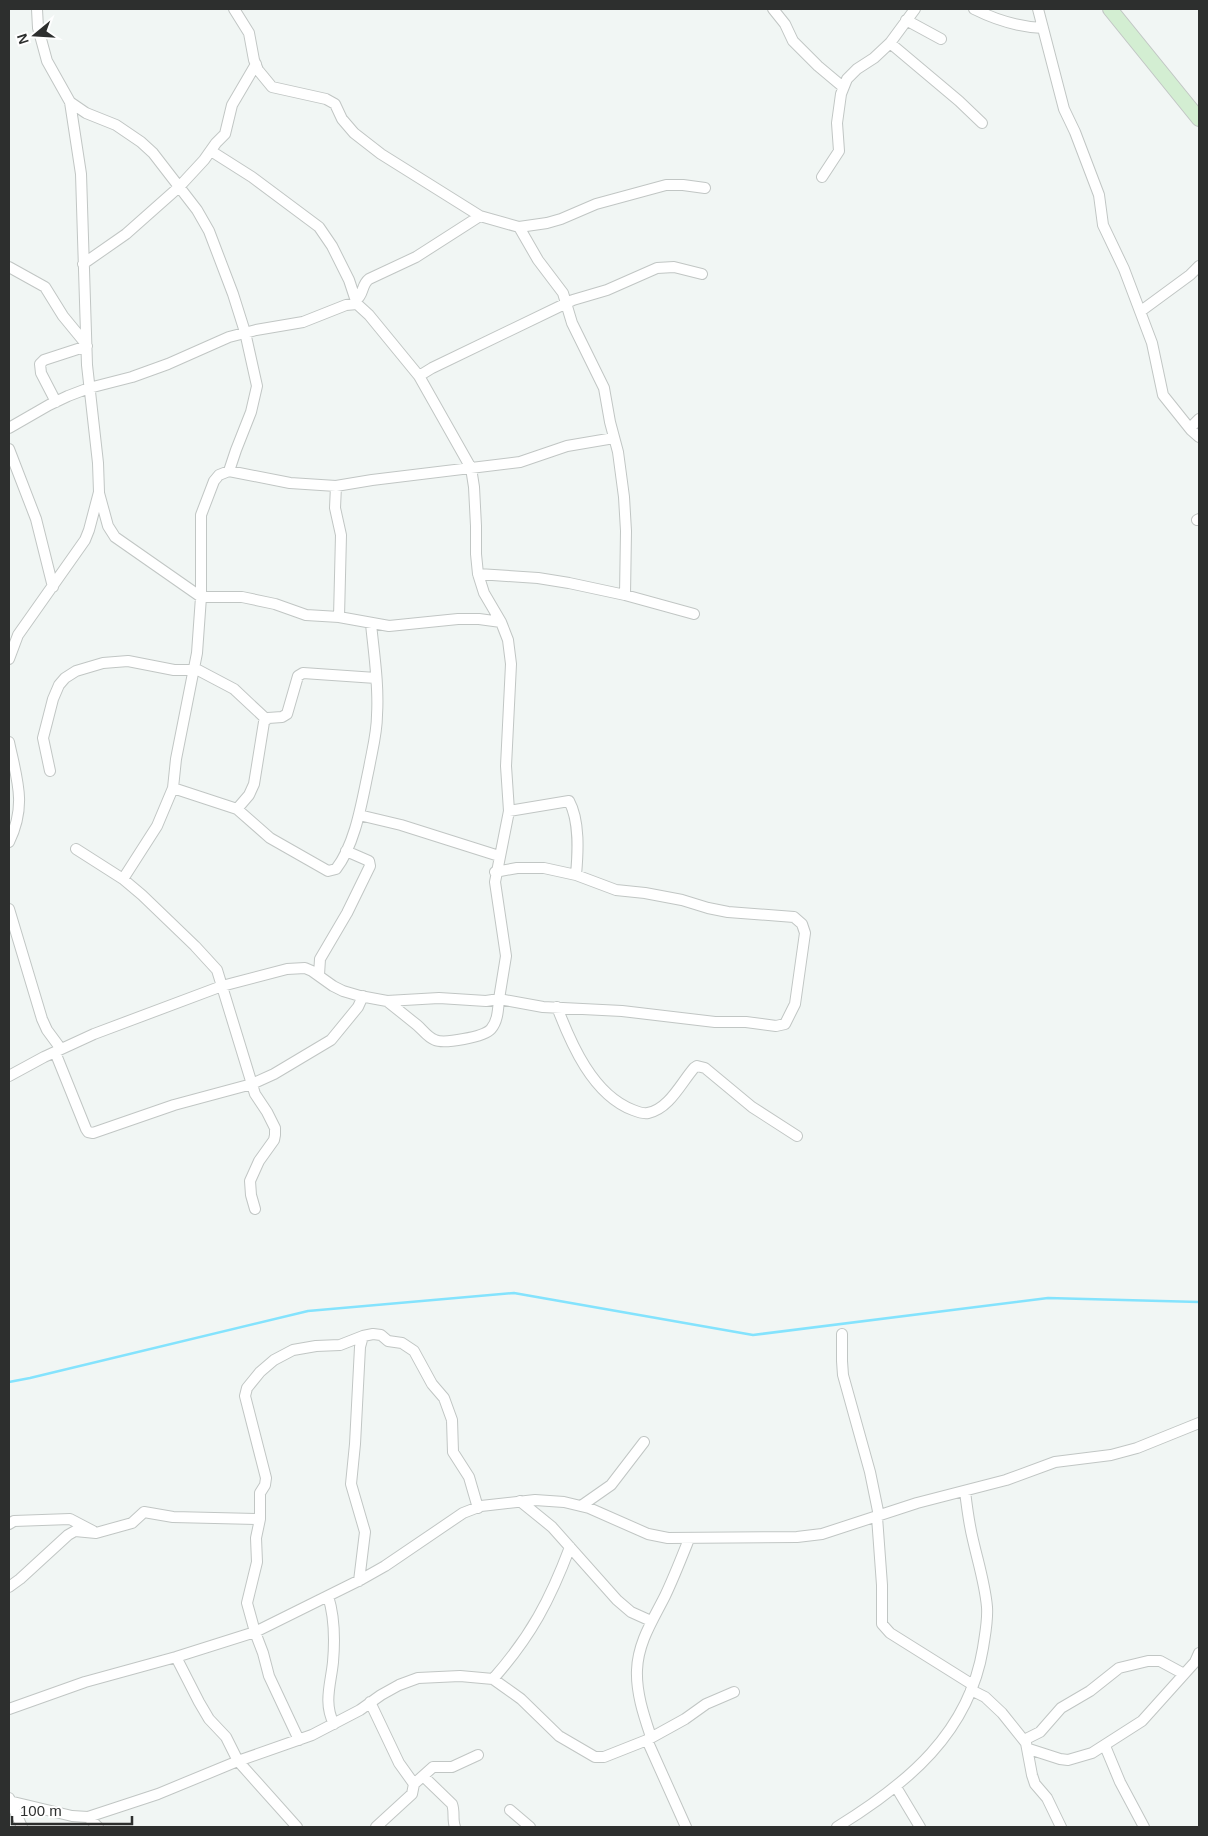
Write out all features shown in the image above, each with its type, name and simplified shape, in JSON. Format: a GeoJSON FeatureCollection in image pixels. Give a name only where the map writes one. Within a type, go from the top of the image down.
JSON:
{"type":"FeatureCollection","features":[{"type":"Feature","properties":{"kind":"main road"},"geometry":{"type":"LineString","coordinates":[[1110,9],[1199,119]]}},
{"type":"Feature","properties":{"kind":"street"},"geometry":{"type":"LineString","coordinates":[[37,9],[38,28],[47,61],[70,102],[81,174],[89,388],[98,463],[99,492],[108,526],[114,537],[201,597],[242,597],[276,604],[306,615],[339,617],[371,624],[398,626],[472,619],[501,622]]}},
{"type":"Feature","properties":{"kind":"street"},"geometry":{"type":"LineString","coordinates":[[234,9],[249,33],[256,64],[262,76],[272,86],[318,96],[332,102],[337,107],[342,119],[362,140],[427,184],[480,216],[519,227],[547,223],[596,204],[666,185],[705,188]]}},
{"type":"Feature","properties":{"kind":"street"},"geometry":{"type":"LineString","coordinates":[[773,9],[785,24],[796,44],[843,87]]}},
{"type":"Feature","properties":{"kind":"street"},"geometry":{"type":"LineString","coordinates":[[822,177],[839,151],[837,123],[843,87],[852,74],[874,58],[890,43],[914,9]]}},
{"type":"Feature","properties":{"kind":"street"},"geometry":{"type":"LineString","coordinates":[[974,9],[990,17],[1013,24],[1028,28],[1043,28]]}},
{"type":"Feature","properties":{"kind":"street"},"geometry":{"type":"LineString","coordinates":[[1038,9],[1064,109],[1075,132],[1099,196],[1103,226],[1113,242],[1141,311],[1152,343],[1163,395],[1199,437]]}},
{"type":"Feature","properties":{"kind":"street"},"geometry":{"type":"LineString","coordinates":[[906,20],[941,39]]}},
{"type":"Feature","properties":{"kind":"street"},"geometry":{"type":"LineString","coordinates":[[890,43],[959,101],[982,123]]}},
{"type":"Feature","properties":{"kind":"street"},"geometry":{"type":"LineString","coordinates":[[83,264],[126,234],[179,187],[211,152],[216,143],[225,134],[232,105],[256,64]]}},
{"type":"Feature","properties":{"kind":"street"},"geometry":{"type":"LineString","coordinates":[[70,102],[86,113],[116,125],[141,142],[158,159],[197,210],[209,232],[233,294],[245,332],[256,386],[256,396],[230,472]]}},
{"type":"Feature","properties":{"kind":"street"},"geometry":{"type":"LineString","coordinates":[[211,152],[252,177],[319,226],[332,246],[349,280],[356,302],[369,315],[418,376],[470,468],[474,487],[478,574],[489,604],[501,622],[508,640],[511,664],[506,766],[509,811],[496,872],[496,892],[506,956],[496,1018],[491,1029],[487,1032],[444,1042],[427,1036],[387,1001]]}},
{"type":"Feature","properties":{"kind":"street"},"geometry":{"type":"LineString","coordinates":[[9,428],[56,402],[89,388],[150,370],[229,336],[302,322],[356,302],[361,296],[364,284],[369,279],[416,257],[480,216]]}},
{"type":"Feature","properties":{"kind":"street"},"geometry":{"type":"LineString","coordinates":[[519,227],[538,260],[563,293],[572,323],[604,388],[618,452],[625,514],[625,595]]}},
{"type":"Feature","properties":{"kind":"street"},"geometry":{"type":"LineString","coordinates":[[1141,311],[1190,275],[1199,266]]}},
{"type":"Feature","properties":{"kind":"street"},"geometry":{"type":"LineString","coordinates":[[9,267],[45,287],[86,345]]}},
{"type":"Feature","properties":{"kind":"street"},"geometry":{"type":"LineString","coordinates":[[418,376],[567,303],[607,290],[657,268],[674,267],[702,274]]}},
{"type":"Feature","properties":{"kind":"street"},"geometry":{"type":"LineString","coordinates":[[56,402],[41,373],[40,364],[44,360],[86,345]]}},
{"type":"Feature","properties":{"kind":"street"},"geometry":{"type":"LineString","coordinates":[[1190,428],[1199,419]]}},
{"type":"Feature","properties":{"kind":"street"},"geometry":{"type":"LineString","coordinates":[[123,879],[157,826],[173,788],[176,759],[194,669],[201,597],[202,515],[216,478],[230,472],[290,483],[336,486],[520,462],[567,446],[614,438]]}},
{"type":"Feature","properties":{"kind":"street"},"geometry":{"type":"LineString","coordinates":[[9,449],[36,518],[53,587]]}},
{"type":"Feature","properties":{"kind":"street"},"geometry":{"type":"LineString","coordinates":[[336,486],[335,508],[341,535],[339,617]]}},
{"type":"Feature","properties":{"kind":"street"},"geometry":{"type":"LineString","coordinates":[[9,659],[18,635],[85,540],[99,492]]}},
{"type":"Feature","properties":{"kind":"street"},"geometry":{"type":"LineString","coordinates":[[478,574],[538,578],[625,595],[694,614]]}},
{"type":"Feature","properties":{"kind":"street"},"geometry":{"type":"LineString","coordinates":[[173,788],[237,809],[270,838],[328,871],[336,869],[346,851],[359,815],[378,717],[371,624]]}},
{"type":"Feature","properties":{"kind":"street"},"geometry":{"type":"LineString","coordinates":[[50,771],[44,749],[44,728],[53,700],[64,678],[76,671],[103,663],[118,661],[137,662],[174,670],[194,669],[228,684],[266,719],[282,717],[287,714],[296,679],[303,673],[376,678]]}},
{"type":"Feature","properties":{"kind":"street"},"geometry":{"type":"LineString","coordinates":[[237,809],[249,795],[254,784],[266,719]]}},
{"type":"Feature","properties":{"kind":"street"},"geometry":{"type":"LineString","coordinates":[[9,742],[16,772],[20,804],[15,828],[9,842]]}},
{"type":"Feature","properties":{"kind":"street"},"geometry":{"type":"LineString","coordinates":[[509,811],[569,801],[578,843],[576,875]]}},
{"type":"Feature","properties":{"kind":"street"},"geometry":{"type":"LineString","coordinates":[[359,815],[401,825],[499,856]]}},
{"type":"Feature","properties":{"kind":"street"},"geometry":{"type":"LineString","coordinates":[[76,849],[123,879],[196,946],[217,970],[255,1094],[272,1120],[276,1135],[259,1161],[250,1182],[255,1209]]}},
{"type":"Feature","properties":{"kind":"street"},"geometry":{"type":"LineString","coordinates":[[319,975],[320,959],[347,913],[370,864],[370,861],[346,851]]}},
{"type":"Feature","properties":{"kind":"street"},"geometry":{"type":"LineString","coordinates":[[9,1076],[58,1050],[94,1034],[222,986],[287,969],[305,968],[319,975],[333,986],[363,996],[387,1001],[439,998],[486,1001],[499,999],[557,1008],[622,1011],[715,1022],[746,1022],[782,1026],[790,1016],[794,1004],[805,933],[802,924],[794,917],[728,912],[645,893],[616,890],[576,875],[531,867],[496,872]]}},
{"type":"Feature","properties":{"kind":"street"},"geometry":{"type":"LineString","coordinates":[[9,909],[42,1019],[58,1050],[86,1129],[91,1133],[174,1105],[252,1084],[297,1061],[331,1040],[354,1011],[363,996]]}},
{"type":"Feature","properties":{"kind":"street"},"geometry":{"type":"LineString","coordinates":[[557,1008],[567,1034],[582,1061],[605,1091],[625,1107],[640,1113],[654,1111],[673,1096],[694,1068],[700,1066],[706,1068],[721,1080],[752,1108],[797,1136]]}},
{"type":"Feature","properties":{"kind":"street"},"geometry":{"type":"LineString","coordinates":[[300,1740],[268,1676],[247,1603],[257,1562],[256,1538],[260,1519],[260,1493],[265,1485],[266,1478],[245,1396],[247,1388],[260,1372],[274,1360],[293,1350],[316,1346],[340,1345],[363,1336],[376,1334],[388,1341],[402,1343],[414,1351],[432,1384],[444,1398],[452,1420],[452,1452],[468,1477],[478,1508]]}},
{"type":"Feature","properties":{"kind":"street"},"geometry":{"type":"LineString","coordinates":[[842,1334],[843,1375],[870,1472],[878,1516],[884,1628],[972,1687],[1002,1713],[1026,1744],[1035,1784],[1047,1798],[1061,1827]]}},
{"type":"Feature","properties":{"kind":"street"},"geometry":{"type":"LineString","coordinates":[[359,1581],[365,1532],[351,1484],[355,1444],[359,1355],[363,1336]]}},
{"type":"Feature","properties":{"kind":"street"},"geometry":{"type":"LineString","coordinates":[[9,1709],[85,1682],[176,1657],[254,1632],[359,1581],[385,1566],[463,1513],[478,1508],[499,1503],[535,1500],[581,1506],[610,1516],[648,1534],[668,1538],[797,1537],[822,1534],[917,1502],[1006,1480],[1055,1462],[1111,1455],[1137,1448],[1199,1423]]}},
{"type":"Feature","properties":{"kind":"street"},"geometry":{"type":"LineString","coordinates":[[581,1506],[611,1485],[644,1442]]}},
{"type":"Feature","properties":{"kind":"street"},"geometry":{"type":"LineString","coordinates":[[837,1827],[856,1816],[910,1776],[939,1745],[963,1708],[972,1687],[980,1663],[987,1627],[987,1609],[984,1586],[969,1522],[965,1491]]}},
{"type":"Feature","properties":{"kind":"street"},"geometry":{"type":"LineString","coordinates":[[520,1501],[552,1527],[617,1600],[631,1612],[650,1621]]}},
{"type":"Feature","properties":{"kind":"street"},"geometry":{"type":"LineString","coordinates":[[9,1587],[68,1535],[75,1532],[96,1533],[132,1523],[144,1512],[173,1517],[260,1519]]}},
{"type":"Feature","properties":{"kind":"street"},"geometry":{"type":"LineString","coordinates":[[9,1524],[14,1521],[70,1519],[96,1533]]}},
{"type":"Feature","properties":{"kind":"street"},"geometry":{"type":"LineString","coordinates":[[686,1827],[649,1738],[642,1710],[637,1672],[638,1654],[650,1621],[671,1582],[689,1539]]}},
{"type":"Feature","properties":{"kind":"street"},"geometry":{"type":"LineString","coordinates":[[493,1678],[509,1661],[540,1617],[556,1586],[570,1547]]}},
{"type":"Feature","properties":{"kind":"street"},"geometry":{"type":"LineString","coordinates":[[328,1596],[335,1626],[333,1664],[328,1693],[334,1724]]}},
{"type":"Feature","properties":{"kind":"street"},"geometry":{"type":"LineString","coordinates":[[1026,1744],[1060,1759],[1068,1760],[1092,1753],[1142,1720],[1195,1662],[1199,1653]]}},
{"type":"Feature","properties":{"kind":"street"},"geometry":{"type":"LineString","coordinates":[[176,1657],[199,1702],[209,1718],[226,1737],[238,1761],[297,1827]]}},
{"type":"Feature","properties":{"kind":"street"},"geometry":{"type":"LineString","coordinates":[[1026,1744],[1040,1732],[1060,1708],[1090,1691],[1119,1668],[1148,1660],[1160,1661],[1184,1674]]}},
{"type":"Feature","properties":{"kind":"street"},"geometry":{"type":"LineString","coordinates":[[9,1800],[55,1812],[88,1817],[158,1794],[238,1761],[300,1740],[360,1710],[399,1685],[418,1678],[453,1676],[493,1678],[521,1699],[559,1736],[595,1757],[604,1757],[649,1738],[685,1719],[706,1704],[734,1692]]}},
{"type":"Feature","properties":{"kind":"street"},"geometry":{"type":"LineString","coordinates":[[370,1702],[399,1763],[414,1784]]}},
{"type":"Feature","properties":{"kind":"street"},"geometry":{"type":"LineString","coordinates":[[1104,1746],[1120,1782],[1144,1827]]}},
{"type":"Feature","properties":{"kind":"street"},"geometry":{"type":"LineString","coordinates":[[376,1827],[412,1794],[414,1784],[433,1767],[452,1767],[478,1755]]}},
{"type":"Feature","properties":{"kind":"street"},"geometry":{"type":"LineString","coordinates":[[423,1776],[452,1804],[455,1827]]}},
{"type":"Feature","properties":{"kind":"street"},"geometry":{"type":"LineString","coordinates":[[896,1787],[920,1827]]}},
{"type":"Feature","properties":{"kind":"street"},"geometry":{"type":"LineString","coordinates":[[9,1800],[22,1827]]}},
{"type":"Feature","properties":{"kind":"street"},"geometry":{"type":"LineString","coordinates":[[510,1810],[530,1827]]}},
{"type":"Feature","properties":{"kind":"street"},"geometry":{"type":"LineString","coordinates":[[88,1817],[98,1827]]}},
{"type":"Feature","properties":{"kind":"waterway"},"geometry":{"type":"LineString","coordinates":[[9,1382],[308,1311],[514,1293],[753,1335],[1048,1298],[1199,1302]]}}]}
